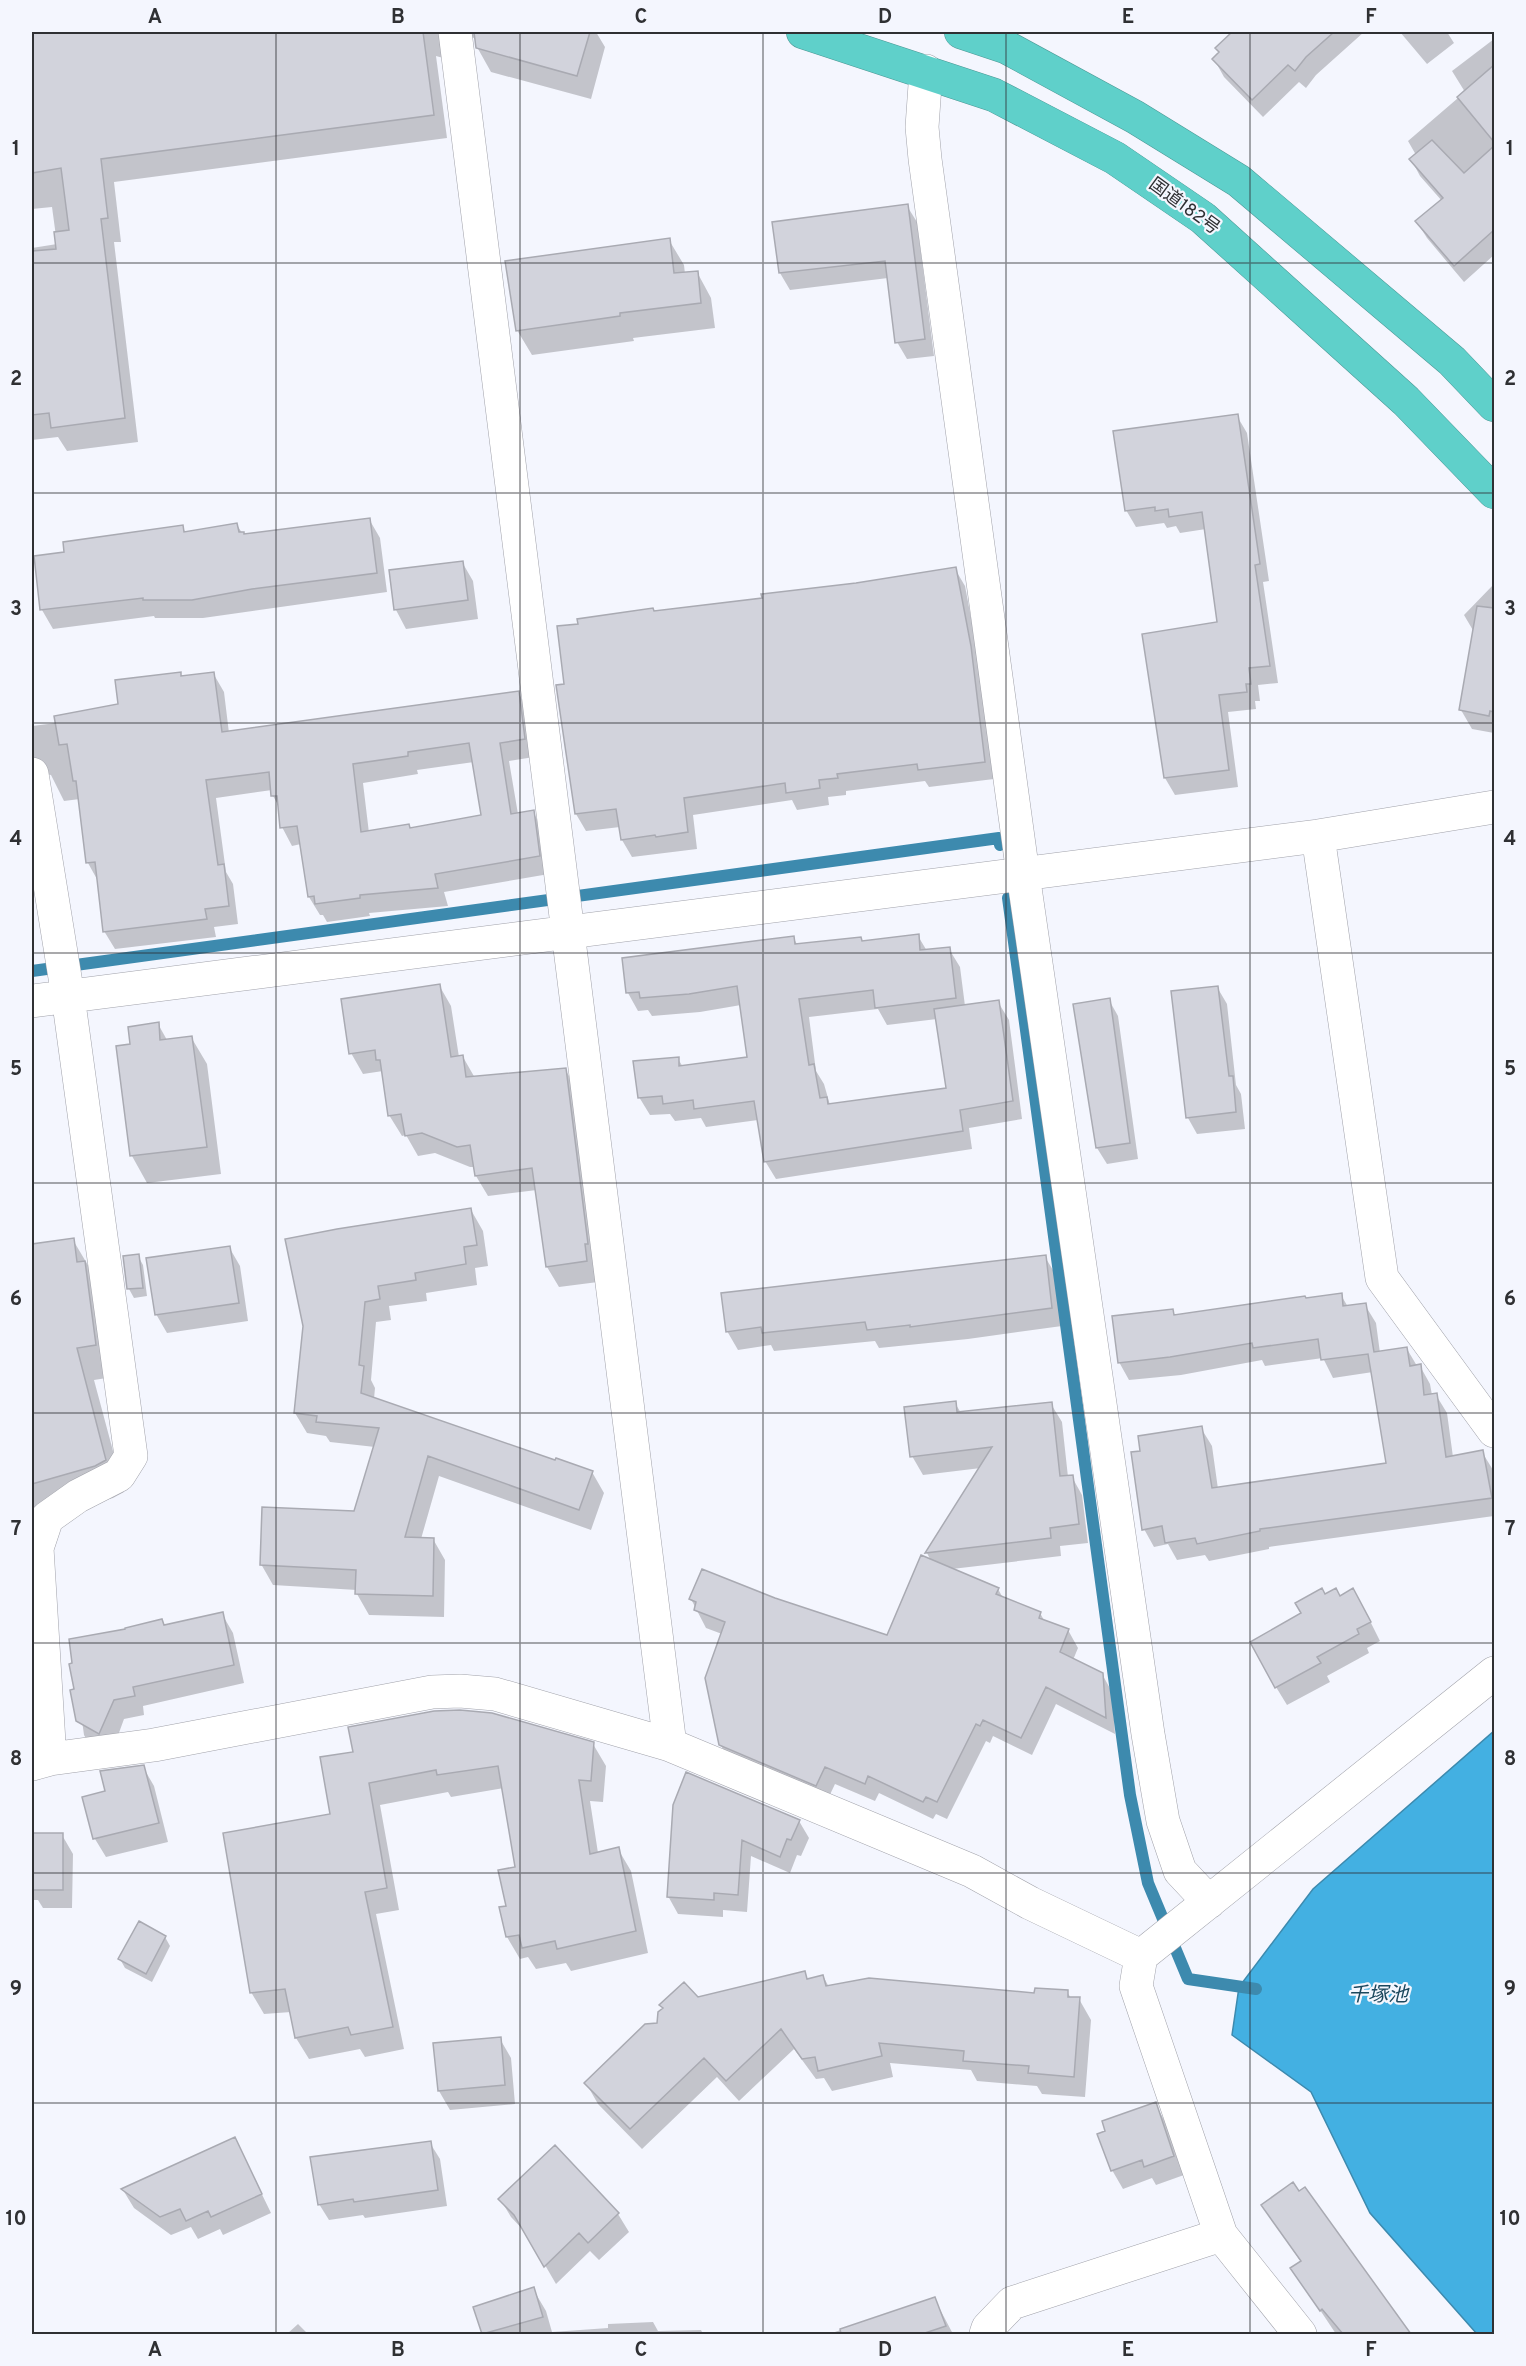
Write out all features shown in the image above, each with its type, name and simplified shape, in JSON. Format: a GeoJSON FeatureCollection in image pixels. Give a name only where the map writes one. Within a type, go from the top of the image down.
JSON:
{"type":"FeatureCollection","features":[{"type":"Feature","properties":{"kind":"highway","name":"国道182号"},"geometry":{"type":"LineString","coordinates":[[803,32],[994,95],[1114,158],[1203,218],[1406,401],[1494,492]]}},
{"type":"Feature","properties":{"kind":"highway"},"geometry":{"type":"LineString","coordinates":[[961,32],[1006,47],[1135,117],[1239,181],[1452,361],[1494,405]]}},
{"type":"Feature","properties":{"kind":"street"},"geometry":{"type":"LineString","coordinates":[[455,32],[670,1746]]}},
{"type":"Feature","properties":{"kind":"street"},"geometry":{"type":"LineString","coordinates":[[926,71],[922,127],[925,159],[1023,874],[1126,1588],[1163,1821],[1180,1871],[1209,1902]]}},
{"type":"Feature","properties":{"kind":"street"},"geometry":{"type":"LineString","coordinates":[[32,774],[64,975],[131,1456],[119,1475],[78,1496],[47,1518],[37,1548],[41,1762],[154,1746],[432,1692],[460,1691],[495,1694],[670,1746],[972,1871],[1030,1903],[1160,1941]]}},
{"type":"Feature","properties":{"kind":"street"},"geometry":{"type":"LineString","coordinates":[[32,1001],[64,975],[566,907],[1023,874],[1318,836],[1494,807]]}},
{"type":"Feature","properties":{"kind":"street"},"geometry":{"type":"LineString","coordinates":[[1318,836],[1382,1278],[1494,1431]]}},
{"type":"Feature","properties":{"kind":"street"},"geometry":{"type":"LineString","coordinates":[[1300,2334],[1221,2235],[1136,1986],[1160,1941],[1494,1673]]}},
{"type":"Feature","properties":{"kind":"street"},"geometry":{"type":"LineString","coordinates":[[986,2334],[988,2328],[1012,2303],[1221,2235]]}},
{"type":"Feature","properties":{"kind":"water","name":"千塚池"},"geometry":{"type":"Polygon","coordinates":[[[1494,1731],[1494,2334],[1477,2334],[1370,2213],[1311,2092],[1232,2035],[1239,1987],[1313,1889],[1494,1731]]]}},
{"type":"Feature","properties":{"kind":"building"},"geometry":{"type":"Polygon","coordinates":[[[32,32],[423,32],[434,115],[101,159],[108,218],[101,219],[125,418],[51,428],[49,413],[32,415],[32,251],[56,249],[54,232],[69,230],[61,168],[32,173],[32,32]]]}},
{"type":"Feature","properties":{"kind":"building"},"geometry":{"type":"Polygon","coordinates":[[[474,32],[590,32],[577,76],[476,48],[474,32]]]}},
{"type":"Feature","properties":{"kind":"building"},"geometry":{"type":"Polygon","coordinates":[[[1232,32],[1334,32],[1306,57],[1295,71],[1288,65],[1252,100],[1212,59],[1219,52],[1215,48],[1232,32]]]}},
{"type":"Feature","properties":{"kind":"building"},"geometry":{"type":"Polygon","coordinates":[[[1494,65],[1494,142],[1457,97],[1494,65]]]}},
{"type":"Feature","properties":{"kind":"building"},"geometry":{"type":"Polygon","coordinates":[[[1432,140],[1464,173],[1494,146],[1494,230],[1454,266],[1415,221],[1443,198],[1409,159],[1432,140]]]}},
{"type":"Feature","properties":{"kind":"building"},"geometry":{"type":"Polygon","coordinates":[[[908,204],[925,339],[895,343],[885,261],[779,273],[772,222],[908,204]]]}},
{"type":"Feature","properties":{"kind":"building"},"geometry":{"type":"Polygon","coordinates":[[[670,238],[674,273],[698,271],[701,303],[620,313],[620,316],[516,331],[505,261],[670,238]]]}},
{"type":"Feature","properties":{"kind":"building"},"geometry":{"type":"Polygon","coordinates":[[[1238,414],[1260,564],[1255,565],[1270,666],[1249,668],[1251,684],[1246,684],[1247,692],[1219,695],[1229,770],[1164,778],[1142,634],[1217,622],[1202,512],[1169,517],[1168,509],[1155,511],[1155,507],[1125,511],[1113,431],[1238,414]]]}},
{"type":"Feature","properties":{"kind":"building"},"geometry":{"type":"Polygon","coordinates":[[[370,518],[377,573],[252,589],[192,600],[143,600],[143,598],[40,610],[34,556],[64,552],[63,542],[183,525],[184,532],[237,523],[239,532],[244,532],[244,534],[370,518]]]}},
{"type":"Feature","properties":{"kind":"building"},"geometry":{"type":"Polygon","coordinates":[[[463,561],[468,600],[394,610],[389,570],[463,561]]]}},
{"type":"Feature","properties":{"kind":"building"},"geometry":{"type":"Polygon","coordinates":[[[956,567],[971,646],[985,762],[918,770],[917,764],[837,774],[838,778],[819,780],[820,788],[786,793],[785,783],[684,798],[688,832],[656,837],[655,835],[621,840],[616,809],[575,814],[556,685],[564,684],[557,626],[578,624],[577,619],[653,608],[654,611],[762,598],[761,594],[856,583],[956,567]]]}},
{"type":"Feature","properties":{"kind":"building"},"geometry":{"type":"Polygon","coordinates":[[[1477,606],[1494,608],[1494,712],[1490,711],[1489,716],[1459,710],[1477,606]]]}},
{"type":"Feature","properties":{"kind":"building"},"geometry":{"type":"Polygon","coordinates":[[[181,672],[181,676],[214,672],[222,732],[519,691],[525,739],[500,743],[511,814],[534,810],[540,856],[435,874],[438,888],[360,895],[360,898],[315,904],[314,896],[308,897],[297,826],[280,828],[277,796],[271,796],[269,772],[206,780],[218,865],[224,864],[229,906],[205,909],[207,919],[103,932],[95,862],[86,863],[76,781],[73,781],[67,744],[59,745],[54,716],[118,704],[115,680],[181,672]],[[469,743],[408,752],[408,756],[353,764],[361,832],[409,824],[410,828],[481,815],[469,743]]]}},
{"type":"Feature","properties":{"kind":"building"},"geometry":{"type":"Polygon","coordinates":[[[919,934],[920,950],[950,947],[956,998],[875,1008],[873,990],[799,999],[809,1065],[814,1064],[820,1098],[827,1097],[828,1104],[946,1088],[934,1009],[999,1000],[1013,1101],[960,1110],[963,1131],[764,1162],[754,1101],[694,1109],[693,1100],[663,1104],[662,1096],[638,1098],[633,1061],[679,1057],[679,1066],[747,1057],[737,986],[689,994],[640,998],[639,992],[626,993],[622,958],[794,936],[795,944],[861,937],[862,941],[919,934]]]}},
{"type":"Feature","properties":{"kind":"building"},"geometry":{"type":"Polygon","coordinates":[[[440,984],[451,1057],[463,1055],[466,1077],[566,1068],[588,1244],[585,1244],[587,1261],[546,1267],[532,1168],[475,1176],[470,1145],[457,1147],[422,1133],[405,1136],[401,1114],[388,1116],[380,1060],[376,1060],[375,1050],[349,1054],[341,999],[440,984]]]}},
{"type":"Feature","properties":{"kind":"building"},"geometry":{"type":"Polygon","coordinates":[[[1218,986],[1229,1076],[1233,1076],[1236,1112],[1186,1118],[1171,991],[1218,986]]]}},
{"type":"Feature","properties":{"kind":"building"},"geometry":{"type":"Polygon","coordinates":[[[1110,998],[1130,1143],[1096,1148],[1073,1004],[1110,998]]]}},
{"type":"Feature","properties":{"kind":"building"},"geometry":{"type":"Polygon","coordinates":[[[159,1022],[160,1040],[192,1036],[207,1147],[130,1156],[116,1046],[130,1044],[128,1027],[159,1022]]]}},
{"type":"Feature","properties":{"kind":"building"},"geometry":{"type":"Polygon","coordinates":[[[471,1208],[477,1245],[464,1247],[466,1264],[415,1273],[416,1280],[378,1286],[380,1299],[365,1302],[359,1365],[364,1366],[361,1393],[593,1471],[579,1510],[428,1456],[405,1537],[434,1538],[433,1596],[355,1594],[356,1570],[260,1565],[262,1507],[354,1511],[379,1428],[316,1422],[317,1416],[294,1413],[303,1326],[285,1239],[471,1208]]]}},
{"type":"Feature","properties":{"kind":"building"},"geometry":{"type":"Polygon","coordinates":[[[74,1238],[77,1262],[85,1261],[96,1345],[77,1348],[106,1460],[95,1466],[32,1484],[32,1244],[74,1238]]]}},
{"type":"Feature","properties":{"kind":"building"},"geometry":{"type":"Polygon","coordinates":[[[230,1246],[239,1303],[155,1315],[146,1258],[230,1246]]]}},
{"type":"Feature","properties":{"kind":"building"},"geometry":{"type":"Polygon","coordinates":[[[139,1254],[143,1288],[127,1289],[123,1256],[139,1254]]]}},
{"type":"Feature","properties":{"kind":"building"},"geometry":{"type":"Polygon","coordinates":[[[1046,1255],[1052,1308],[910,1327],[910,1325],[867,1330],[865,1322],[762,1333],[761,1327],[726,1332],[721,1293],[1046,1255]]]}},
{"type":"Feature","properties":{"kind":"building"},"geometry":{"type":"Polygon","coordinates":[[[1342,1293],[1343,1306],[1366,1303],[1374,1352],[1407,1347],[1410,1366],[1421,1364],[1424,1395],[1437,1393],[1446,1457],[1483,1450],[1492,1498],[1260,1529],[1260,1531],[1197,1544],[1195,1538],[1165,1543],[1162,1526],[1142,1530],[1131,1452],[1140,1451],[1138,1436],[1202,1426],[1212,1488],[1386,1463],[1368,1354],[1321,1360],[1318,1339],[1253,1348],[1252,1343],[1118,1363],[1112,1316],[1173,1309],[1174,1315],[1305,1296],[1306,1298],[1342,1293]]]}},
{"type":"Feature","properties":{"kind":"building"},"geometry":{"type":"Polygon","coordinates":[[[956,1401],[957,1412],[1052,1402],[1060,1476],[1073,1475],[1079,1524],[1050,1528],[1051,1538],[925,1553],[992,1447],[910,1457],[904,1407],[956,1401]]]}},
{"type":"Feature","properties":{"kind":"building"},"geometry":{"type":"Polygon","coordinates":[[[921,1555],[999,1588],[996,1594],[1041,1612],[1039,1618],[1069,1629],[1060,1652],[1103,1673],[1106,1718],[1046,1687],[1021,1738],[983,1720],[980,1726],[976,1724],[937,1802],[926,1797],[923,1802],[868,1776],[865,1784],[825,1767],[816,1786],[719,1745],[705,1678],[725,1622],[694,1610],[696,1602],[689,1599],[702,1569],[775,1598],[887,1635],[921,1555]]]}},
{"type":"Feature","properties":{"kind":"building"},"geometry":{"type":"Polygon","coordinates":[[[1322,1588],[1325,1594],[1336,1588],[1340,1596],[1353,1588],[1371,1622],[1357,1629],[1359,1634],[1317,1657],[1321,1663],[1275,1688],[1250,1642],[1301,1613],[1295,1603],[1322,1588]]]}},
{"type":"Feature","properties":{"kind":"building"},"geometry":{"type":"Polygon","coordinates":[[[223,1612],[234,1665],[133,1687],[135,1696],[114,1700],[99,1734],[76,1721],[70,1690],[74,1689],[69,1664],[72,1663],[69,1639],[125,1629],[162,1619],[164,1625],[223,1612]]]}},
{"type":"Feature","properties":{"kind":"building"},"geometry":{"type":"Polygon","coordinates":[[[460,1710],[492,1713],[594,1742],[591,1781],[579,1780],[590,1854],[619,1847],[636,1931],[557,1949],[555,1941],[522,1948],[519,1935],[506,1937],[499,1907],[506,1906],[498,1870],[515,1867],[498,1766],[437,1775],[436,1770],[369,1783],[387,1888],[365,1892],[393,2027],[351,2035],[348,2027],[295,2038],[285,1989],[250,1993],[223,1833],[330,1814],[320,1757],[353,1752],[348,1727],[434,1711],[460,1710]]]}},
{"type":"Feature","properties":{"kind":"building"},"geometry":{"type":"Polygon","coordinates":[[[144,1765],[159,1823],[93,1839],[82,1797],[105,1791],[100,1771],[144,1765]]]}},
{"type":"Feature","properties":{"kind":"building"},"geometry":{"type":"Polygon","coordinates":[[[686,1772],[800,1820],[791,1840],[787,1839],[780,1857],[742,1840],[738,1895],[714,1893],[714,1900],[667,1897],[673,1805],[686,1772]]]}},
{"type":"Feature","properties":{"kind":"building"},"geometry":{"type":"Polygon","coordinates":[[[32,1833],[63,1833],[63,1890],[32,1890],[32,1833]]]}},
{"type":"Feature","properties":{"kind":"building"},"geometry":{"type":"Polygon","coordinates":[[[139,1921],[166,1936],[146,1974],[118,1959],[139,1921]]]}},
{"type":"Feature","properties":{"kind":"building"},"geometry":{"type":"Polygon","coordinates":[[[805,1971],[807,1979],[823,1975],[826,1986],[869,1978],[1034,1993],[1035,1988],[1068,1990],[1068,1997],[1080,1997],[1074,2077],[1028,2073],[1029,2066],[963,2061],[964,2051],[879,2043],[882,2056],[818,2071],[815,2057],[802,2059],[781,2029],[726,2081],[704,2058],[630,2129],[584,2083],[645,2024],[657,2023],[658,2012],[663,2008],[659,2005],[684,1982],[698,1997],[805,1971]]]}},
{"type":"Feature","properties":{"kind":"building"},"geometry":{"type":"Polygon","coordinates":[[[501,2037],[505,2085],[438,2091],[433,2043],[501,2037]]]}},
{"type":"Feature","properties":{"kind":"building"},"geometry":{"type":"Polygon","coordinates":[[[1156,2102],[1174,2156],[1144,2167],[1142,2160],[1111,2171],[1097,2134],[1105,2131],[1102,2121],[1156,2102]]]}},
{"type":"Feature","properties":{"kind":"building"},"geometry":{"type":"Polygon","coordinates":[[[235,2137],[262,2194],[211,2217],[208,2211],[186,2221],[180,2209],[160,2217],[121,2189],[235,2137]]]}},
{"type":"Feature","properties":{"kind":"building"},"geometry":{"type":"Polygon","coordinates":[[[431,2141],[438,2190],[318,2205],[310,2157],[431,2141]]]}},
{"type":"Feature","properties":{"kind":"building"},"geometry":{"type":"Polygon","coordinates":[[[555,2145],[619,2213],[588,2243],[579,2233],[544,2267],[514,2215],[498,2199],[555,2145]]]}},
{"type":"Feature","properties":{"kind":"building"},"geometry":{"type":"Polygon","coordinates":[[[1293,2182],[1299,2191],[1305,2187],[1411,2334],[1343,2334],[1322,2309],[1320,2311],[1290,2268],[1301,2261],[1261,2205],[1293,2182]]]}},
{"type":"Feature","properties":{"kind":"building"},"geometry":{"type":"Polygon","coordinates":[[[534,2287],[543,2317],[482,2334],[473,2307],[534,2287]]]}},
{"type":"Feature","properties":{"kind":"building"},"geometry":{"type":"Polygon","coordinates":[[[935,2297],[946,2326],[922,2334],[841,2334],[840,2329],[935,2297]]]}},
{"type":"Feature","properties":{"kind":"waterway"},"geometry":{"type":"LineString","coordinates":[[32,971],[999,838],[1000,845]]}},
{"type":"Feature","properties":{"kind":"waterway"},"geometry":{"type":"LineString","coordinates":[[1008,898],[1130,1795],[1148,1883],[1188,1979],[1256,1989]]}}]}
